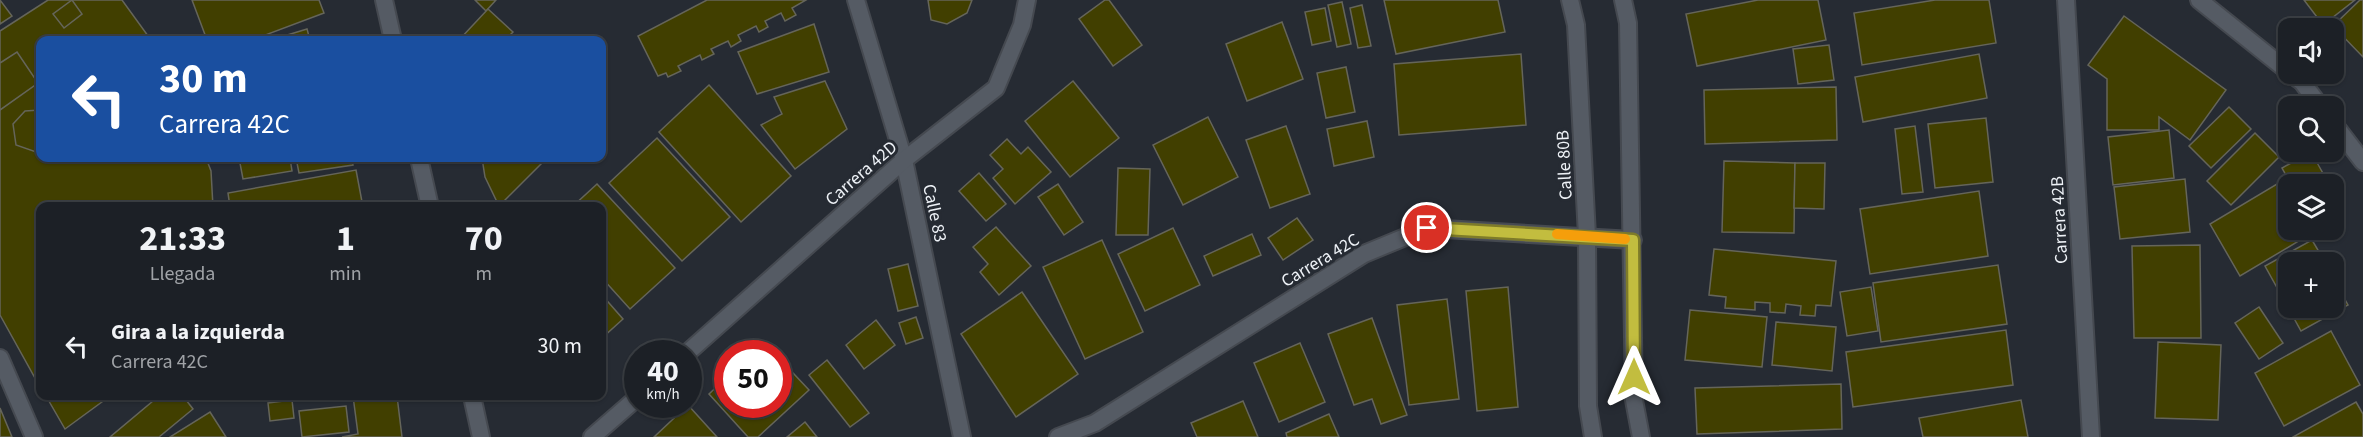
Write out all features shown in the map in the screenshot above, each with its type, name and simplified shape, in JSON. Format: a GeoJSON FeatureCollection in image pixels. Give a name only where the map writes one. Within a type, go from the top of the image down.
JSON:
{"type":"FeatureCollection","features":[{"type":"Feature","properties":{"kind":"street"},"geometry":{"type":"LineString","coordinates":[[384,0],[392,36]]}},
{"type":"Feature","properties":{"kind":"street","name":"Calle 83"},"geometry":{"type":"LineString","coordinates":[[856,0],[904,160],[962,437]]}},
{"type":"Feature","properties":{"kind":"street","name":"Carrera 42D"},"geometry":{"type":"LineString","coordinates":[[702,340],[904,160],[996,88],[1022,25],[1027,0]]}},
{"type":"Feature","properties":{"kind":"street","name":"Calle 80B"},"geometry":{"type":"LineString","coordinates":[[1570,0],[1576,25],[1587,236],[1588,406],[1593,437]]}},
{"type":"Feature","properties":{"kind":"street"},"geometry":{"type":"LineString","coordinates":[[1623,0],[1628,23],[1634,400],[1641,437]]}},
{"type":"Feature","properties":{"kind":"street","name":"Carrera 42B"},"geometry":{"type":"LineString","coordinates":[[2066,0],[2091,437]]}},
{"type":"Feature","properties":{"kind":"street"},"geometry":{"type":"LineString","coordinates":[[2199,0],[2278,63]]}},
{"type":"Feature","properties":{"kind":"street"},"geometry":{"type":"LineString","coordinates":[[2344,137],[2363,162]]}},
{"type":"Feature","properties":{"kind":"street"},"geometry":{"type":"LineString","coordinates":[[420,162],[429,202]]}},
{"type":"Feature","properties":{"kind":"street","name":"Carrera 42C"},"geometry":{"type":"LineString","coordinates":[[1058,437],[1095,423],[1364,254],[1427,228],[1633,240]]}},
{"type":"Feature","properties":{"kind":"street"},"geometry":{"type":"LineString","coordinates":[[0,358],[34,437]]}},
{"type":"Feature","properties":{"kind":"street"},"geometry":{"type":"LineString","coordinates":[[473,400],[481,437]]}},
{"type":"Feature","properties":{"kind":"street"},"geometry":{"type":"LineString","coordinates":[[592,437],[624,409]]}},
{"type":"Feature","properties":{"kind":"building"},"geometry":{"type":"Polygon","coordinates":[[[0,0],[12,16],[0,24],[0,0]]]}},
{"type":"Feature","properties":{"kind":"building"},"geometry":{"type":"Polygon","coordinates":[[[48,0],[122,0],[148,36],[36,36],[36,162],[208,162],[211,171],[213,202],[36,202],[36,380],[0,315],[0,31],[48,0]]]}},
{"type":"Feature","properties":{"kind":"building"},"geometry":{"type":"Polygon","coordinates":[[[72,0],[82,14],[64,28],[53,14],[72,0]]]}},
{"type":"Feature","properties":{"kind":"building"},"geometry":{"type":"Polygon","coordinates":[[[192,0],[319,0],[324,13],[263,36],[206,36],[192,0]]]}},
{"type":"Feature","properties":{"kind":"building"},"geometry":{"type":"Polygon","coordinates":[[[475,0],[496,0],[486,11],[475,0]]]}},
{"type":"Feature","properties":{"kind":"building"},"geometry":{"type":"Polygon","coordinates":[[[707,0],[806,0],[792,8],[796,15],[785,21],[781,13],[765,21],[768,27],[759,32],[756,26],[738,35],[741,41],[731,47],[728,41],[711,49],[714,54],[702,60],[700,55],[678,66],[681,71],[668,77],[666,73],[658,76],[638,36],[707,0]]]}},
{"type":"Feature","properties":{"kind":"building"},"geometry":{"type":"Polygon","coordinates":[[[928,0],[972,0],[967,13],[947,24],[931,20],[928,0]]]}},
{"type":"Feature","properties":{"kind":"building"},"geometry":{"type":"Polygon","coordinates":[[[1105,0],[1109,0],[1142,45],[1113,66],[1079,19],[1105,0]]]}},
{"type":"Feature","properties":{"kind":"building"},"geometry":{"type":"Polygon","coordinates":[[[1384,0],[1498,0],[1505,32],[1396,54],[1384,0]]]}},
{"type":"Feature","properties":{"kind":"building"},"geometry":{"type":"Polygon","coordinates":[[[1758,0],[1818,0],[1826,40],[1697,66],[1686,14],[1758,0]]]}},
{"type":"Feature","properties":{"kind":"building"},"geometry":{"type":"Polygon","coordinates":[[[1935,0],[1989,0],[1996,43],[1862,65],[1854,13],[1935,0]]]}},
{"type":"Feature","properties":{"kind":"building"},"geometry":{"type":"Polygon","coordinates":[[[2304,0],[2355,0],[2332,18],[2318,18],[2304,0]]]}},
{"type":"Feature","properties":{"kind":"building"},"geometry":{"type":"Polygon","coordinates":[[[2360,0],[2363,0],[2363,57],[2344,37],[2344,18],[2341,18],[2360,0]]]}},
{"type":"Feature","properties":{"kind":"building"},"geometry":{"type":"Polygon","coordinates":[[[1342,2],[1351,44],[1337,47],[1328,5],[1342,2]]]}},
{"type":"Feature","properties":{"kind":"building"},"geometry":{"type":"Polygon","coordinates":[[[1362,5],[1371,46],[1358,48],[1350,8],[1362,5]]]}},
{"type":"Feature","properties":{"kind":"building"},"geometry":{"type":"Polygon","coordinates":[[[1325,8],[1331,41],[1312,45],[1305,12],[1325,8]]]}},
{"type":"Feature","properties":{"kind":"building"},"geometry":{"type":"Polygon","coordinates":[[[488,9],[513,32],[509,36],[463,36],[488,9]]]}},
{"type":"Feature","properties":{"kind":"building"},"geometry":{"type":"Polygon","coordinates":[[[2124,16],[2226,90],[2190,140],[2159,117],[2159,130],[2107,130],[2107,79],[2088,65],[2124,16]]]}},
{"type":"Feature","properties":{"kind":"building"},"geometry":{"type":"Polygon","coordinates":[[[1282,22],[1303,79],[1247,101],[1226,44],[1282,22]]]}},
{"type":"Feature","properties":{"kind":"building"},"geometry":{"type":"Polygon","coordinates":[[[814,24],[829,72],[757,94],[738,52],[814,24]]]}},
{"type":"Feature","properties":{"kind":"building"},"geometry":{"type":"Polygon","coordinates":[[[307,29],[309,36],[284,36],[307,29]]]}},
{"type":"Feature","properties":{"kind":"building"},"geometry":{"type":"Polygon","coordinates":[[[1829,45],[1834,80],[1798,84],[1793,49],[1829,45]]]}},
{"type":"Feature","properties":{"kind":"building"},"geometry":{"type":"Polygon","coordinates":[[[17,52],[36,80],[36,84],[0,110],[0,63],[17,52]]]}},
{"type":"Feature","properties":{"kind":"building"},"geometry":{"type":"Polygon","coordinates":[[[1521,54],[1526,125],[1399,135],[1394,64],[1521,54]]]}},
{"type":"Feature","properties":{"kind":"building"},"geometry":{"type":"Polygon","coordinates":[[[1979,54],[1987,98],[1863,122],[1855,77],[1979,54]]]}},
{"type":"Feature","properties":{"kind":"building"},"geometry":{"type":"Polygon","coordinates":[[[1346,67],[1355,112],[1326,118],[1317,73],[1346,67]]]}},
{"type":"Feature","properties":{"kind":"building"},"geometry":{"type":"Polygon","coordinates":[[[825,81],[847,129],[795,169],[761,125],[782,114],[774,97],[825,81]]]}},
{"type":"Feature","properties":{"kind":"building"},"geometry":{"type":"Polygon","coordinates":[[[1073,81],[1119,138],[1070,177],[1025,121],[1073,81]]]}},
{"type":"Feature","properties":{"kind":"building"},"geometry":{"type":"Polygon","coordinates":[[[709,85],[791,176],[741,222],[659,132],[709,85]]]}},
{"type":"Feature","properties":{"kind":"building"},"geometry":{"type":"Polygon","coordinates":[[[1836,87],[1837,140],[1705,144],[1704,90],[1836,87]]]}},
{"type":"Feature","properties":{"kind":"building"},"geometry":{"type":"Polygon","coordinates":[[[2229,107],[2251,129],[2211,168],[2189,146],[2229,107]]]}},
{"type":"Feature","properties":{"kind":"building"},"geometry":{"type":"Polygon","coordinates":[[[36,110],[36,152],[16,145],[13,124],[25,111],[36,110]]]}},
{"type":"Feature","properties":{"kind":"building"},"geometry":{"type":"Polygon","coordinates":[[[1208,117],[1238,177],[1183,205],[1153,145],[1208,117]]]}},
{"type":"Feature","properties":{"kind":"building"},"geometry":{"type":"Polygon","coordinates":[[[1986,118],[1993,182],[1935,188],[1928,124],[1986,118]]]}},
{"type":"Feature","properties":{"kind":"building"},"geometry":{"type":"Polygon","coordinates":[[[1367,121],[1374,157],[1334,166],[1327,129],[1367,121]]]}},
{"type":"Feature","properties":{"kind":"building"},"geometry":{"type":"Polygon","coordinates":[[[1286,126],[1310,194],[1270,208],[1246,140],[1286,126]]]}},
{"type":"Feature","properties":{"kind":"building"},"geometry":{"type":"Polygon","coordinates":[[[1915,126],[1923,192],[1902,194],[1895,129],[1915,126]]]}},
{"type":"Feature","properties":{"kind":"building"},"geometry":{"type":"Polygon","coordinates":[[[2169,130],[2174,178],[2113,185],[2108,137],[2169,130]]]}},
{"type":"Feature","properties":{"kind":"building"},"geometry":{"type":"Polygon","coordinates":[[[2255,133],[2278,156],[2231,205],[2207,181],[2255,133]]]}},
{"type":"Feature","properties":{"kind":"building"},"geometry":{"type":"Polygon","coordinates":[[[657,138],[730,217],[682,261],[609,183],[657,138]]]}},
{"type":"Feature","properties":{"kind":"building"},"geometry":{"type":"Polygon","coordinates":[[[1007,139],[1021,154],[1028,147],[1051,172],[1015,204],[993,178],[1003,169],[990,155],[1007,139]]]}},
{"type":"Feature","properties":{"kind":"building"},"geometry":{"type":"Polygon","coordinates":[[[1724,161],[1795,163],[1794,233],[1722,232],[1724,161]]]}},
{"type":"Feature","properties":{"kind":"building"},"geometry":{"type":"Polygon","coordinates":[[[240,162],[291,162],[292,171],[243,179],[240,162]]]}},
{"type":"Feature","properties":{"kind":"building"},"geometry":{"type":"Polygon","coordinates":[[[297,162],[353,162],[353,165],[299,173],[297,162]]]}},
{"type":"Feature","properties":{"kind":"building"},"geometry":{"type":"Polygon","coordinates":[[[483,162],[543,162],[503,202],[497,202],[485,177],[483,162]]]}},
{"type":"Feature","properties":{"kind":"building"},"geometry":{"type":"Polygon","coordinates":[[[2293,162],[2317,162],[2323,174],[2285,174],[2282,168],[2293,162]]]}},
{"type":"Feature","properties":{"kind":"building"},"geometry":{"type":"Polygon","coordinates":[[[1795,163],[1825,163],[1824,209],[1794,208],[1795,163]]]}},
{"type":"Feature","properties":{"kind":"building"},"geometry":{"type":"Polygon","coordinates":[[[1118,168],[1150,169],[1148,235],[1116,235],[1118,168]]]}},
{"type":"Feature","properties":{"kind":"building"},"geometry":{"type":"Polygon","coordinates":[[[356,170],[362,202],[229,202],[228,193],[356,170]]]}},
{"type":"Feature","properties":{"kind":"building"},"geometry":{"type":"Polygon","coordinates":[[[979,173],[1006,204],[986,221],[959,191],[979,173]]]}},
{"type":"Feature","properties":{"kind":"building"},"geometry":{"type":"Polygon","coordinates":[[[2185,179],[2190,232],[2120,239],[2114,187],[2185,179]]]}},
{"type":"Feature","properties":{"kind":"building"},"geometry":{"type":"Polygon","coordinates":[[[597,184],[675,268],[630,309],[606,282],[606,202],[577,202],[597,184]]]}},
{"type":"Feature","properties":{"kind":"building"},"geometry":{"type":"Polygon","coordinates":[[[1058,184],[1083,222],[1064,235],[1038,197],[1058,184]]]}},
{"type":"Feature","properties":{"kind":"building"},"geometry":{"type":"Polygon","coordinates":[[[2277,184],[2278,240],[2300,240],[2240,276],[2210,224],[2277,184]]]}},
{"type":"Feature","properties":{"kind":"building"},"geometry":{"type":"Polygon","coordinates":[[[1979,191],[1988,256],[1870,274],[1860,209],[1979,191]]]}},
{"type":"Feature","properties":{"kind":"building"},"geometry":{"type":"Polygon","coordinates":[[[1297,218],[1313,240],[1283,260],[1268,238],[1297,218]]]}},
{"type":"Feature","properties":{"kind":"building"},"geometry":{"type":"Polygon","coordinates":[[[996,227],[1031,266],[999,295],[980,272],[988,264],[973,247],[996,227]]]}},
{"type":"Feature","properties":{"kind":"building"},"geometry":{"type":"Polygon","coordinates":[[[1173,228],[1200,285],[1145,311],[1118,254],[1173,228]]]}},
{"type":"Feature","properties":{"kind":"building"},"geometry":{"type":"Polygon","coordinates":[[[1252,234],[1261,255],[1213,276],[1204,256],[1252,234]]]}},
{"type":"Feature","properties":{"kind":"building"},"geometry":{"type":"Polygon","coordinates":[[[1102,240],[1143,332],[1085,359],[1043,267],[1102,240]]]}},
{"type":"Feature","properties":{"kind":"building"},"geometry":{"type":"Polygon","coordinates":[[[2312,240],[2319,252],[2290,252],[2312,240]]]}},
{"type":"Feature","properties":{"kind":"building"},"geometry":{"type":"Polygon","coordinates":[[[2200,245],[2201,338],[2134,338],[2132,246],[2200,245]]]}},
{"type":"Feature","properties":{"kind":"building"},"geometry":{"type":"Polygon","coordinates":[[[1714,249],[1836,261],[1831,306],[1816,305],[1815,316],[1800,315],[1801,306],[1786,304],[1785,313],[1770,312],[1770,303],[1755,302],[1755,310],[1725,308],[1726,297],[1709,295],[1714,249]]]}},
{"type":"Feature","properties":{"kind":"building"},"geometry":{"type":"Polygon","coordinates":[[[2278,259],[2278,289],[2265,266],[2278,259]]]}},
{"type":"Feature","properties":{"kind":"building"},"geometry":{"type":"Polygon","coordinates":[[[908,264],[918,306],[898,311],[888,269],[908,264]]]}},
{"type":"Feature","properties":{"kind":"building"},"geometry":{"type":"Polygon","coordinates":[[[1998,265],[2007,324],[1881,342],[1873,283],[1998,265]]]}},
{"type":"Feature","properties":{"kind":"building"},"geometry":{"type":"Polygon","coordinates":[[[1508,287],[1518,407],[1477,411],[1466,291],[1508,287]]]}},
{"type":"Feature","properties":{"kind":"building"},"geometry":{"type":"Polygon","coordinates":[[[1871,287],[1878,331],[1847,336],[1840,292],[1871,287]]]}},
{"type":"Feature","properties":{"kind":"building"},"geometry":{"type":"Polygon","coordinates":[[[1022,292],[1078,374],[1016,417],[961,334],[1022,292]]]}},
{"type":"Feature","properties":{"kind":"building"},"geometry":{"type":"Polygon","coordinates":[[[1447,299],[1459,399],[1409,405],[1397,305],[1447,299]]]}},
{"type":"Feature","properties":{"kind":"building"},"geometry":{"type":"Polygon","coordinates":[[[606,300],[623,319],[606,334],[606,300]]]}},
{"type":"Feature","properties":{"kind":"building"},"geometry":{"type":"Polygon","coordinates":[[[2259,307],[2283,343],[2259,359],[2235,323],[2259,307]]]}},
{"type":"Feature","properties":{"kind":"building"},"geometry":{"type":"Polygon","coordinates":[[[1690,310],[1767,317],[1762,367],[1685,360],[1690,310]]]}},
{"type":"Feature","properties":{"kind":"building"},"geometry":{"type":"Polygon","coordinates":[[[916,317],[923,338],[906,344],[899,323],[916,317]]]}},
{"type":"Feature","properties":{"kind":"building"},"geometry":{"type":"Polygon","coordinates":[[[1372,318],[1407,415],[1381,424],[1372,399],[1354,405],[1328,334],[1372,318]]]}},
{"type":"Feature","properties":{"kind":"building"},"geometry":{"type":"Polygon","coordinates":[[[2294,318],[2324,318],[2301,331],[2294,318]]]}},
{"type":"Feature","properties":{"kind":"building"},"geometry":{"type":"Polygon","coordinates":[[[876,320],[895,345],[864,369],[846,345],[876,320]]]}},
{"type":"Feature","properties":{"kind":"building"},"geometry":{"type":"Polygon","coordinates":[[[1776,322],[1836,327],[1832,371],[1772,365],[1776,322]]]}},
{"type":"Feature","properties":{"kind":"building"},"geometry":{"type":"Polygon","coordinates":[[[2006,330],[2013,385],[1853,407],[1846,352],[2006,330]]]}},
{"type":"Feature","properties":{"kind":"building"},"geometry":{"type":"Polygon","coordinates":[[[2331,331],[2360,385],[2284,426],[2255,373],[2331,331]]]}},
{"type":"Feature","properties":{"kind":"building"},"geometry":{"type":"Polygon","coordinates":[[[2158,342],[2221,345],[2218,420],[2155,418],[2158,342]]]}},
{"type":"Feature","properties":{"kind":"building"},"geometry":{"type":"Polygon","coordinates":[[[1300,343],[1325,402],[1279,422],[1254,363],[1300,343]]]}},
{"type":"Feature","properties":{"kind":"building"},"geometry":{"type":"Polygon","coordinates":[[[827,360],[869,413],[850,427],[809,375],[827,360]]]}},
{"type":"Feature","properties":{"kind":"building"},"geometry":{"type":"Polygon","coordinates":[[[792,372],[809,390],[792,406],[792,372]]]}},
{"type":"Feature","properties":{"kind":"building"},"geometry":{"type":"Polygon","coordinates":[[[1841,384],[1842,429],[1697,434],[1695,388],[1841,384]]]}},
{"type":"Feature","properties":{"kind":"building"},"geometry":{"type":"Polygon","coordinates":[[[714,389],[714,400],[709,394],[714,389]]]}},
{"type":"Feature","properties":{"kind":"building"},"geometry":{"type":"Polygon","coordinates":[[[48,400],[105,400],[65,429],[48,400]]]}},
{"type":"Feature","properties":{"kind":"building"},"geometry":{"type":"Polygon","coordinates":[[[154,400],[186,400],[193,409],[159,437],[110,437],[154,400]]]}},
{"type":"Feature","properties":{"kind":"building"},"geometry":{"type":"Polygon","coordinates":[[[292,400],[294,418],[270,421],[268,403],[292,400]]]}},
{"type":"Feature","properties":{"kind":"building"},"geometry":{"type":"Polygon","coordinates":[[[354,400],[397,400],[402,437],[342,437],[358,434],[354,400]]]}},
{"type":"Feature","properties":{"kind":"building"},"geometry":{"type":"Polygon","coordinates":[[[2021,400],[2028,437],[1923,437],[1919,418],[2021,400]]]}},
{"type":"Feature","properties":{"kind":"building"},"geometry":{"type":"Polygon","coordinates":[[[1243,401],[1258,437],[1197,437],[1191,423],[1243,401]]]}},
{"type":"Feature","properties":{"kind":"building"},"geometry":{"type":"Polygon","coordinates":[[[2356,402],[2363,414],[2363,437],[2293,437],[2356,402]]]}},
{"type":"Feature","properties":{"kind":"building"},"geometry":{"type":"Polygon","coordinates":[[[346,406],[349,432],[302,437],[299,411],[346,406]]]}},
{"type":"Feature","properties":{"kind":"building"},"geometry":{"type":"Polygon","coordinates":[[[0,408],[12,437],[0,437],[0,408]]]}},
{"type":"Feature","properties":{"kind":"building"},"geometry":{"type":"Polygon","coordinates":[[[210,412],[226,437],[170,437],[210,412]]]}},
{"type":"Feature","properties":{"kind":"building"},"geometry":{"type":"Polygon","coordinates":[[[1329,414],[1339,437],[1287,437],[1286,433],[1329,414]]]}},
{"type":"Feature","properties":{"kind":"building"},"geometry":{"type":"Polygon","coordinates":[[[674,418],[700,418],[717,437],[654,437],[674,418]]]}},
{"type":"Feature","properties":{"kind":"building"},"geometry":{"type":"Polygon","coordinates":[[[731,418],[779,418],[758,437],[748,437],[731,418]]]}},
{"type":"Feature","properties":{"kind":"building"},"geometry":{"type":"Polygon","coordinates":[[[805,422],[817,437],[787,437],[805,422]]]}},
{"type":"Feature","properties":{"kind":"slow traffic"},"geometry":{"type":"LineString","coordinates":[[1557,234],[1625,239]]}},
{"type":"Feature","properties":{"kind":"route"},"geometry":{"type":"LineString","coordinates":[[1427,228],[1633,240],[1634,377]]}}]}
